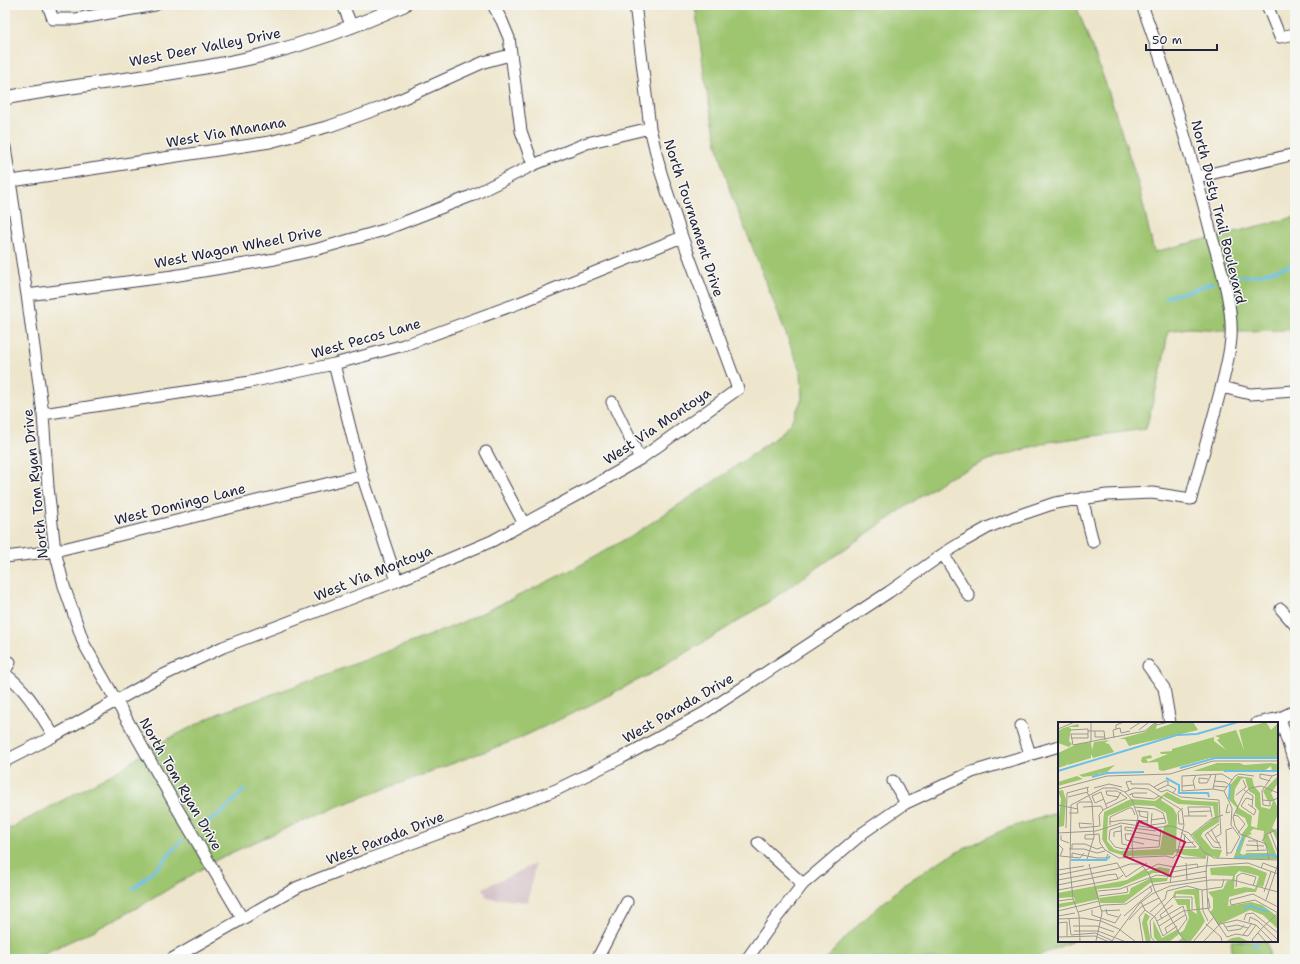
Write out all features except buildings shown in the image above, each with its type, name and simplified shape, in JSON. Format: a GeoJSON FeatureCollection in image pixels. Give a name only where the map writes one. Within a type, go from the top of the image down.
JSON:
{"type":"FeatureCollection","features":[{"type":"Feature","properties":{"kind":"street"},"geometry":{"type":"LineString","coordinates":[[48,5],[53,19],[76,19],[155,5]]}},
{"type":"Feature","properties":{"kind":"street"},"geometry":{"type":"LineString","coordinates":[[343,5],[352,27]]}},
{"type":"Feature","properties":{"kind":"street","name":"West Deer Valley Drive"},"geometry":{"type":"LineString","coordinates":[[5,98],[250,58],[313,41],[352,27],[404,5]]}},
{"type":"Feature","properties":{"kind":"street"},"geometry":{"type":"LineString","coordinates":[[493,5],[509,38],[521,131],[533,165]]}},
{"type":"Feature","properties":{"kind":"street","name":"North Tournament Drive"},"geometry":{"type":"LineString","coordinates":[[634,5],[650,128],[661,173],[682,237],[738,389]]}},
{"type":"Feature","properties":{"kind":"street","name":"North Dusty Trail Boulevard"},"geometry":{"type":"LineString","coordinates":[[1142,5],[1158,47],[1197,177],[1227,295],[1231,319],[1231,336],[1222,387],[1191,499]]}},
{"type":"Feature","properties":{"kind":"street"},"geometry":{"type":"LineString","coordinates":[[1268,5],[1280,37],[1295,34]]}},
{"type":"Feature","properties":{"kind":"street","name":"West Via Manana"},"geometry":{"type":"LineString","coordinates":[[7,182],[270,142],[330,126],[386,106],[484,62],[510,54]]}},
{"type":"Feature","properties":{"kind":"street","name":"West Wagon Wheel Drive"},"geometry":{"type":"LineString","coordinates":[[27,295],[173,276],[275,259],[318,249],[384,230],[471,196],[533,165],[587,143],[650,128]]}},
{"type":"Feature","properties":{"kind":"street","name":"North Tom Ryan Drive"},"geometry":{"type":"LineString","coordinates":[[5,148],[7,182],[27,295],[43,414],[48,487],[56,551],[64,586],[84,644],[177,808],[242,918]]}},
{"type":"Feature","properties":{"kind":"street"},"geometry":{"type":"LineString","coordinates":[[1197,177],[1295,154]]}},
{"type":"Feature","properties":{"kind":"street","name":"West Pecos Lane"},"geometry":{"type":"LineString","coordinates":[[43,414],[250,382],[334,364],[404,345],[519,303],[682,237]]}},
{"type":"Feature","properties":{"kind":"street"},"geometry":{"type":"LineString","coordinates":[[334,364],[362,475],[398,582]]}},
{"type":"Feature","properties":{"kind":"street"},"geometry":{"type":"LineString","coordinates":[[1222,387],[1250,394],[1295,391]]}},
{"type":"Feature","properties":{"kind":"street","name":"West Via Montoya"},"geometry":{"type":"LineString","coordinates":[[5,761],[54,736],[153,680],[223,647],[398,582],[524,524],[640,459],[738,389]]}},
{"type":"Feature","properties":{"kind":"street"},"geometry":{"type":"LineString","coordinates":[[612,402],[640,459]]}},
{"type":"Feature","properties":{"kind":"street"},"geometry":{"type":"LineString","coordinates":[[486,452],[524,524]]}},
{"type":"Feature","properties":{"kind":"street","name":"West Domingo Lane"},"geometry":{"type":"LineString","coordinates":[[5,558],[56,551],[362,475]]}},
{"type":"Feature","properties":{"kind":"street","name":"West Parada Drive"},"geometry":{"type":"LineString","coordinates":[[172,959],[298,887],[556,790],[621,758],[704,713],[890,592],[943,554],[989,527],[1014,516],[1055,503],[1082,498],[1107,495],[1152,493],[1191,499]]}},
{"type":"Feature","properties":{"kind":"street"},"geometry":{"type":"LineString","coordinates":[[1082,498],[1093,542]]}},
{"type":"Feature","properties":{"kind":"street"},"geometry":{"type":"LineString","coordinates":[[943,554],[969,596]]}},
{"type":"Feature","properties":{"kind":"street"},"geometry":{"type":"LineString","coordinates":[[1281,609],[1295,624]]}},
{"type":"Feature","properties":{"kind":"street"},"geometry":{"type":"LineString","coordinates":[[1148,666],[1164,688],[1170,722]]}},
{"type":"Feature","properties":{"kind":"street"},"geometry":{"type":"LineString","coordinates":[[7,669],[13,679],[28,696],[54,736]]}},
{"type":"Feature","properties":{"kind":"street"},"geometry":{"type":"LineString","coordinates":[[1262,722],[1280,718],[1295,711]]}},
{"type":"Feature","properties":{"kind":"street"},"geometry":{"type":"LineString","coordinates":[[1280,718],[1295,765]]}},
{"type":"Feature","properties":{"kind":"street"},"geometry":{"type":"LineString","coordinates":[[1022,726],[1030,754]]}},
{"type":"Feature","properties":{"kind":"street"},"geometry":{"type":"LineString","coordinates":[[747,959],[803,884],[864,832],[906,803],[972,772],[1058,746]]}},
{"type":"Feature","properties":{"kind":"street"},"geometry":{"type":"LineString","coordinates":[[893,781],[906,803]]}},
{"type":"Feature","properties":{"kind":"street"},"geometry":{"type":"LineString","coordinates":[[758,843],[803,884]]}},
{"type":"Feature","properties":{"kind":"street"},"geometry":{"type":"LineString","coordinates":[[597,959],[627,902]]}},
{"type":"Feature","properties":{"kind":"shaded area"},"geometry":{"type":"Polygon","coordinates":[[[535,864],[528,902],[487,898],[483,888],[535,864]]]}},
{"type":"Feature","properties":{"kind":"green space"},"geometry":{"type":"Polygon","coordinates":[[[695,5],[1076,5],[1107,87],[1138,183],[1154,252],[1295,217],[1295,330],[1239,331],[1189,328],[1168,331],[1163,362],[1146,429],[1048,442],[989,460],[946,479],[768,602],[652,673],[588,706],[518,739],[323,812],[255,842],[218,859],[144,904],[95,930],[31,959],[5,959],[5,831],[121,769],[154,746],[217,714],[323,676],[454,626],[577,567],[636,533],[722,476],[782,433],[791,422],[802,399],[801,373],[732,198],[717,144],[706,87],[695,5]]]}},
{"type":"Feature","properties":{"kind":"green space"},"geometry":{"type":"Polygon","coordinates":[[[1058,812],[1058,942],[1071,942],[1031,959],[827,959],[858,925],[906,883],[945,858],[1005,829],[1058,812]]]}},
{"type":"Feature","properties":{"kind":"green space"},"geometry":{"type":"Polygon","coordinates":[[[1231,942],[1267,942],[1270,959],[1233,959],[1231,942]]]}},
{"type":"Feature","properties":{"kind":"waterway"},"geometry":{"type":"LineString","coordinates":[[1234,277],[1258,275],[1295,264]]}},
{"type":"Feature","properties":{"kind":"waterway"},"geometry":{"type":"LineString","coordinates":[[1165,297],[1212,283]]}},
{"type":"Feature","properties":{"kind":"waterway"},"geometry":{"type":"LineString","coordinates":[[204,825],[226,809],[244,790]]}},
{"type":"Feature","properties":{"kind":"waterway"},"geometry":{"type":"LineString","coordinates":[[133,889],[161,864],[182,840]]}},
{"type":"Feature","properties":{"kind":"waterway"},"geometry":{"type":"LineString","coordinates":[[1254,942],[1256,947]]}}]}
